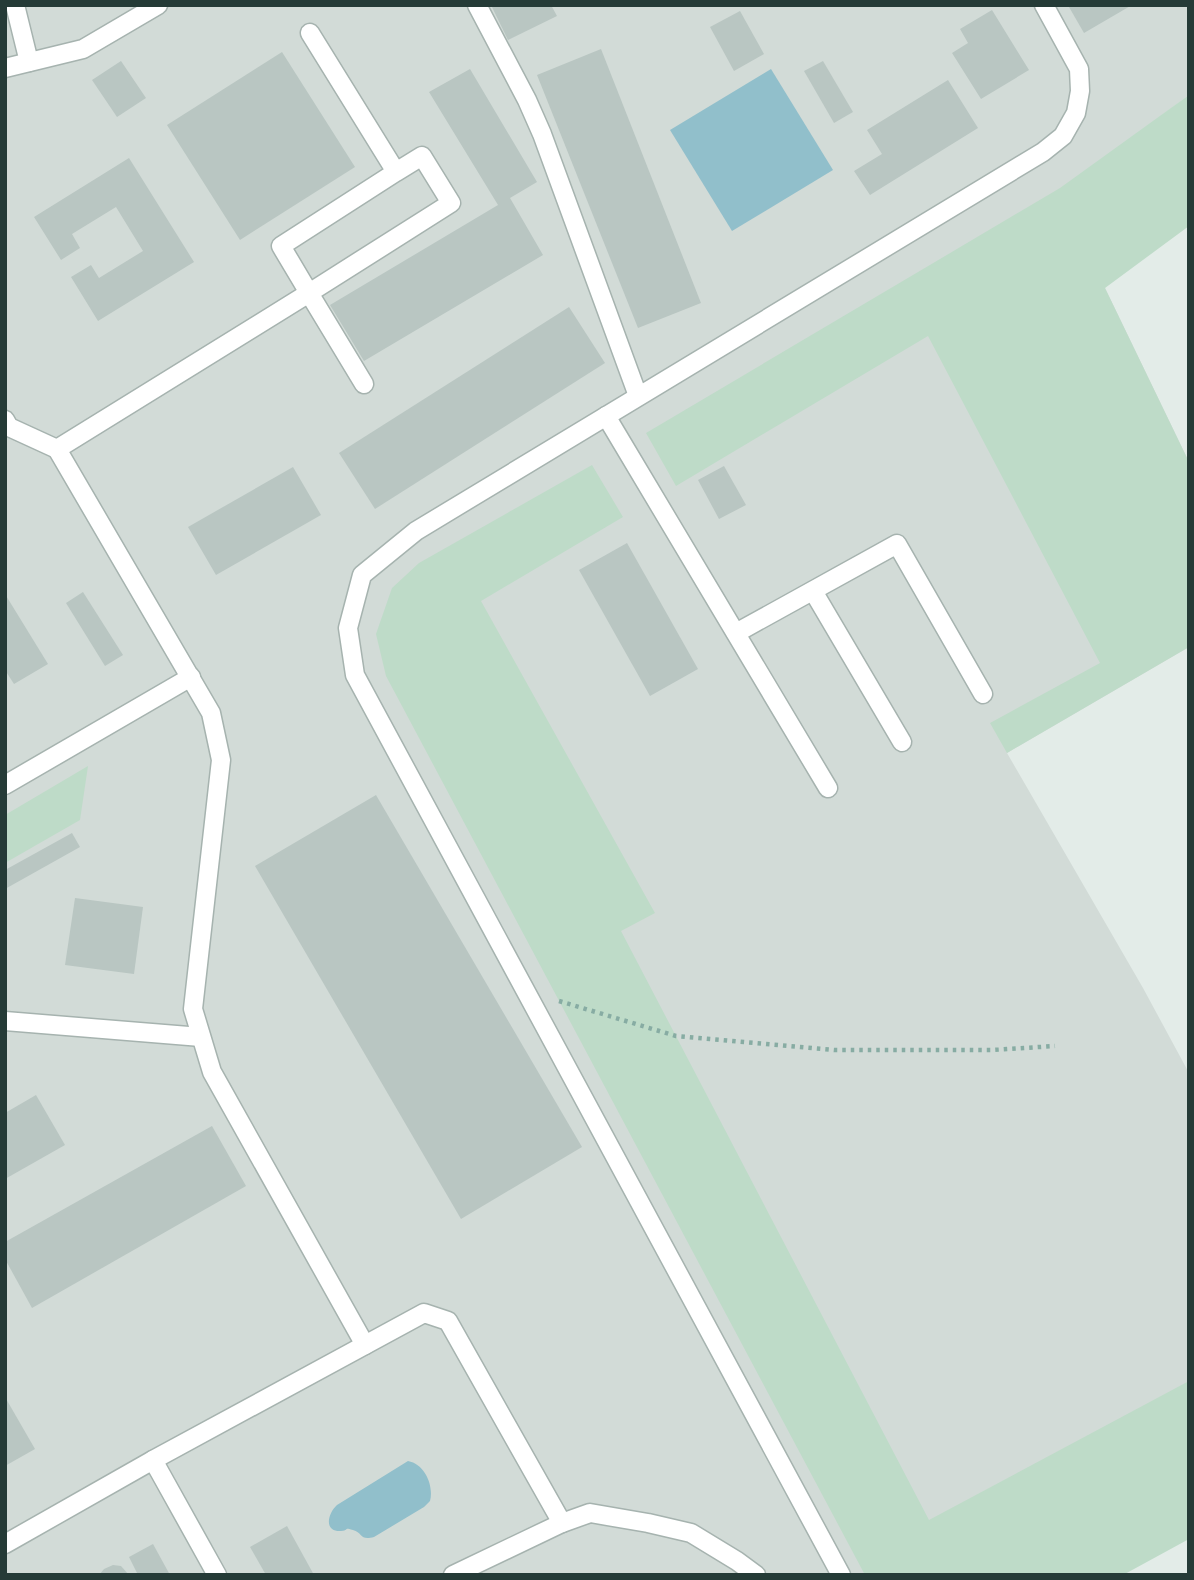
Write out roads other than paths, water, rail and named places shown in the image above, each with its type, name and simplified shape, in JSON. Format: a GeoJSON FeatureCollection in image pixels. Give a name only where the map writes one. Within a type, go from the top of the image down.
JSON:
{"type":"FeatureCollection","features":[{"type":"Feature","properties":{"kind":"lane"},"geometry":{"type":"LineString","coordinates":[[15,5],[29,62]]}},
{"type":"Feature","properties":{"kind":"lane"},"geometry":{"type":"LineString","coordinates":[[5,68],[83,49],[158,5]]}},
{"type":"Feature","properties":{"kind":"lane"},"geometry":{"type":"LineString","coordinates":[[477,5],[542,134],[638,396]]}},
{"type":"Feature","properties":{"kind":"lane"},"geometry":{"type":"LineString","coordinates":[[841,1575],[355,676],[348,628],[362,575],[416,531],[1043,152],[1063,136],[1076,113],[1080,91],[1079,69],[1044,5]]}},
{"type":"Feature","properties":{"kind":"lane"},"geometry":{"type":"LineString","coordinates":[[310,33],[396,172]]}},
{"type":"Feature","properties":{"kind":"lane"},"geometry":{"type":"LineString","coordinates":[[57,449],[309,293],[451,203],[422,156],[281,246],[309,293],[364,384]]}},
{"type":"Feature","properties":{"kind":"lane"},"geometry":{"type":"LineString","coordinates":[[606,416],[828,788]]}},
{"type":"Feature","properties":{"kind":"lane"},"geometry":{"type":"LineString","coordinates":[[5,420],[9,427],[57,449],[211,713],[220,760],[193,1009],[212,1072],[365,1345]]}},
{"type":"Feature","properties":{"kind":"lane"},"geometry":{"type":"LineString","coordinates":[[736,633],[897,544],[983,694]]}},
{"type":"Feature","properties":{"kind":"lane"},"geometry":{"type":"LineString","coordinates":[[813,591],[902,742]]}},
{"type":"Feature","properties":{"kind":"lane"},"geometry":{"type":"LineString","coordinates":[[5,785],[191,677]]}},
{"type":"Feature","properties":{"kind":"lane"},"geometry":{"type":"LineString","coordinates":[[5,1021],[201,1037]]}},
{"type":"Feature","properties":{"kind":"lane"},"geometry":{"type":"LineString","coordinates":[[5,1544],[153,1460],[424,1313],[448,1321],[562,1523]]}},
{"type":"Feature","properties":{"kind":"lane"},"geometry":{"type":"LineString","coordinates":[[153,1460],[217,1575]]}},
{"type":"Feature","properties":{"kind":"lane"},"geometry":{"type":"LineString","coordinates":[[453,1575],[562,1523],[590,1513],[691,1533],[756,1575]]}},
{"type":"Feature","properties":{"kind":"water"},"geometry":{"type":"Polygon","coordinates":[[[771,69],[833,170],[732,231],[670,130],[771,69]]]}},
{"type":"Feature","properties":{"kind":"water"},"geometry":{"type":"Polygon","coordinates":[[[408,1461],[419,1466],[427,1476],[431,1495],[430,1501],[424,1507],[369,1538],[348,1529],[335,1530],[329,1525],[337,1505],[408,1461]]]}}]}
